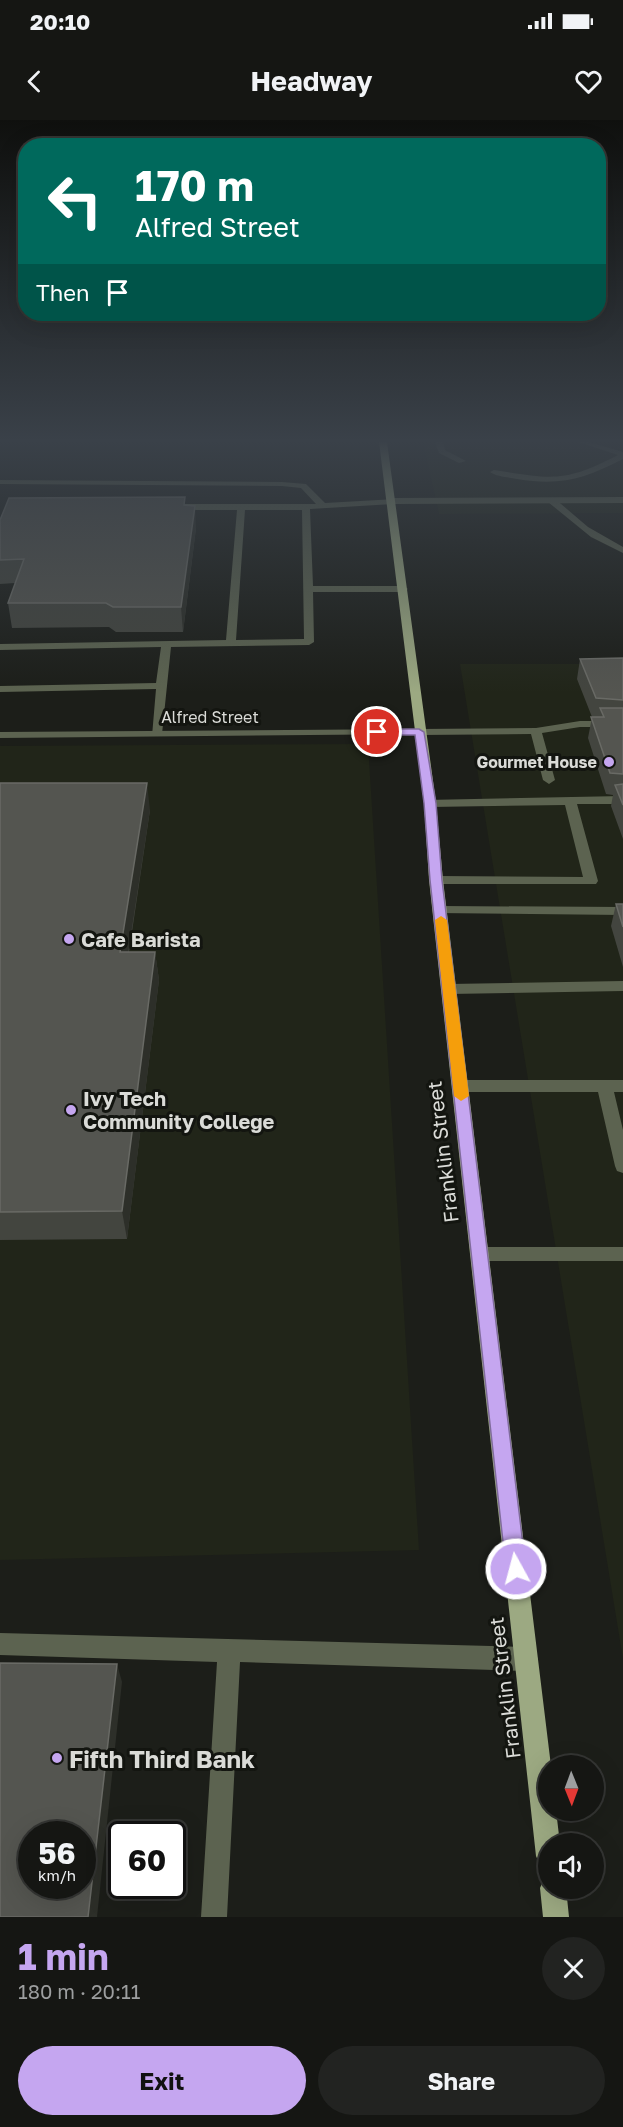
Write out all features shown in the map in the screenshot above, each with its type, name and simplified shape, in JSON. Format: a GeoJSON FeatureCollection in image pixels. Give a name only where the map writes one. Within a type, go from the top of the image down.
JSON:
{"type":"FeatureCollection","features":[{"type":"Feature","properties":{"kind":"main road","name":"Franklin Street"},"geometry":{"type":"LineString","coordinates":[[396,526],[419,732],[430,803],[436,880],[546,1833]]}},
{"type":"Feature","properties":{"kind":"main road"},"geometry":{"type":"LineString","coordinates":[[554,1899],[556,1917]]}},
{"type":"Feature","properties":{"kind":"street"},"geometry":{"type":"LineString","coordinates":[[231,644],[240,526]]}},
{"type":"Feature","properties":{"kind":"street"},"geometry":{"type":"LineString","coordinates":[[0,647],[309,642],[306,526]]}},
{"type":"Feature","properties":{"kind":"street"},"geometry":{"type":"LineString","coordinates":[[582,526],[607,544],[623,550]]}},
{"type":"Feature","properties":{"kind":"street"},"geometry":{"type":"LineString","coordinates":[[308,589],[403,589]]}},
{"type":"Feature","properties":{"kind":"street"},"geometry":{"type":"LineString","coordinates":[[156,734],[166,645]]}},
{"type":"Feature","properties":{"kind":"street"},"geometry":{"type":"LineString","coordinates":[[0,689],[161,686]]}},
{"type":"Feature","properties":{"kind":"street","name":"Alfred Street"},"geometry":{"type":"LineString","coordinates":[[0,735],[536,732],[580,724],[623,724]]}},
{"type":"Feature","properties":{"kind":"street"},"geometry":{"type":"LineString","coordinates":[[536,732],[549,780]]}},
{"type":"Feature","properties":{"kind":"street"},"geometry":{"type":"LineString","coordinates":[[430,803],[623,800]]}},
{"type":"Feature","properties":{"kind":"street"},"geometry":{"type":"LineString","coordinates":[[436,880],[591,880],[570,801]]}},
{"type":"Feature","properties":{"kind":"street"},"geometry":{"type":"LineString","coordinates":[[440,910],[623,911]]}},
{"type":"Feature","properties":{"kind":"street"},"geometry":{"type":"LineString","coordinates":[[449,988],[623,986]]}},
{"type":"Feature","properties":{"kind":"street"},"geometry":{"type":"LineString","coordinates":[[460,1086],[623,1086]]}},
{"type":"Feature","properties":{"kind":"street"},"geometry":{"type":"LineString","coordinates":[[605,1087],[623,1166]]}},
{"type":"Feature","properties":{"kind":"street"},"geometry":{"type":"LineString","coordinates":[[480,1254],[623,1254]]}},
{"type":"Feature","properties":{"kind":"street"},"geometry":{"type":"LineString","coordinates":[[0,1644],[526,1659]]}},
{"type":"Feature","properties":{"kind":"street"},"geometry":{"type":"LineString","coordinates":[[214,1917],[229,1650]]}},
{"type":"Feature","properties":{"kind":"shaded area"},"geometry":{"type":"Polygon","coordinates":[[[460,664],[623,664],[623,1659],[460,664]]]}},
{"type":"Feature","properties":{"kind":"shaded area"},"geometry":{"type":"Polygon","coordinates":[[[368,744],[419,1550],[0,1560],[0,746],[368,744]]]}},
{"type":"Feature","properties":{"kind":"building"},"geometry":{"type":"Polygon","coordinates":[[[0,526],[192,526],[181,607],[113,607],[106,603],[8,603],[24,559],[0,560],[0,526]]]}},
{"type":"Feature","properties":{"kind":"building"},"geometry":{"type":"Polygon","coordinates":[[[623,658],[623,700],[596,698],[580,659],[623,658]]]}},
{"type":"Feature","properties":{"kind":"building"},"geometry":{"type":"Polygon","coordinates":[[[600,708],[623,708],[623,774],[610,773],[591,717],[604,717],[600,708]]]}},
{"type":"Feature","properties":{"kind":"building","name":"Ivy Tech Community College"},"geometry":{"type":"Polygon","coordinates":[[[0,783],[147,783],[120,952],[155,952],[122,1211],[0,1212],[0,783]]]}},
{"type":"Feature","properties":{"kind":"building"},"geometry":{"type":"Polygon","coordinates":[[[623,784],[623,805],[615,785],[623,784]]]}},
{"type":"Feature","properties":{"kind":"building"},"geometry":{"type":"Polygon","coordinates":[[[616,904],[623,904],[623,927],[616,904]]]}},
{"type":"Feature","properties":{"kind":"building","name":"Fifth Third Bank"},"geometry":{"type":"Polygon","coordinates":[[[0,1663],[117,1664],[96,1847],[96,1821],[18,1821],[18,1899],[90,1899],[88,1917],[0,1917],[0,1663]]]}},
{"type":"Feature","properties":{"kind":"slow traffic"},"geometry":{"type":"LineString","coordinates":[[441,920],[461,1096]]}},
{"type":"Feature","properties":{"kind":"place","name":"Gourmet House"},"geometry":{"type":"Point","coordinates":[609,762]}},
{"type":"Feature","properties":{"kind":"place","name":"Cafe Barista"},"geometry":{"type":"Point","coordinates":[69,939]}},
{"type":"Feature","properties":{"kind":"place","name":"Ivy Tech Community College"},"geometry":{"type":"Point","coordinates":[71,1110]}},
{"type":"Feature","properties":{"kind":"place","name":"Fifth Third Bank"},"geometry":{"type":"Point","coordinates":[57,1758]}},
{"type":"Feature","properties":{"kind":"route"},"geometry":{"type":"LineString","coordinates":[[377,732],[419,732],[430,803],[436,880],[516,1569]]}}]}
